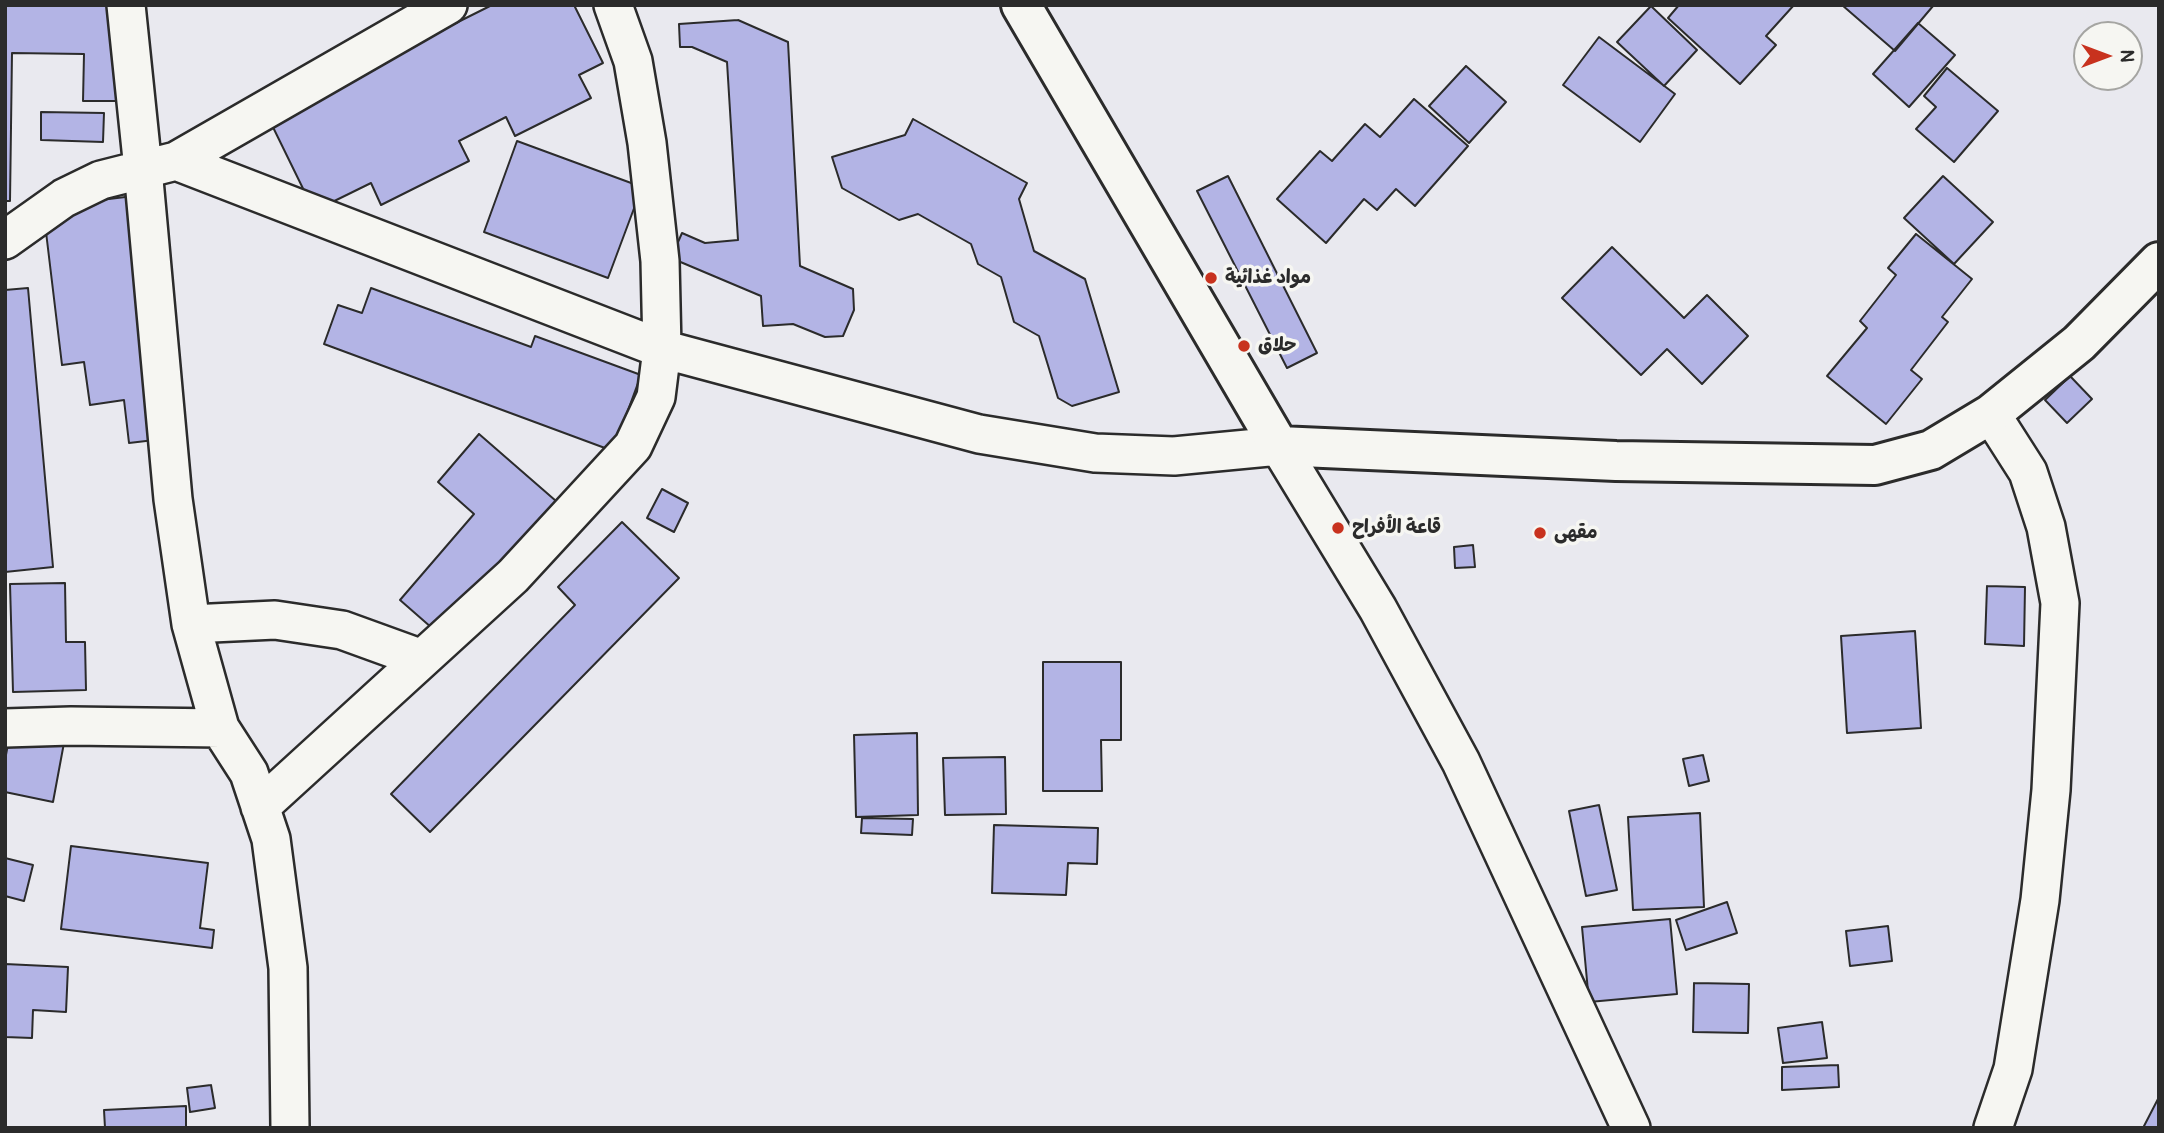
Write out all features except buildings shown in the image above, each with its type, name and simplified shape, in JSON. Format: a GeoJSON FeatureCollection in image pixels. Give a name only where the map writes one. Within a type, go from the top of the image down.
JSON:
{"type":"FeatureCollection","features":[{"type":"Feature","properties":{"kind":"street"},"geometry":{"type":"LineString","coordinates":[[126,5],[159,165],[173,499],[191,624],[220,728],[249,773],[271,839],[288,968],[290,1128]]}},
{"type":"Feature","properties":{"kind":"street"},"geometry":{"type":"LineString","coordinates":[[5,240],[64,198],[101,180],[159,165],[448,5]]}},
{"type":"Feature","properties":{"kind":"street"},"geometry":{"type":"LineString","coordinates":[[260,807],[513,576],[633,446],[656,397],[662,349],[660,261],[647,143],[632,61],[613,5]]}},
{"type":"Feature","properties":{"kind":"street"},"geometry":{"type":"LineString","coordinates":[[1021,5],[1279,446],[1378,609],[1461,762],[1630,1128]]}},
{"type":"Feature","properties":{"kind":"street"},"geometry":{"type":"LineString","coordinates":[[159,165],[662,349],[979,434],[1095,453],[1174,456],[1279,446],[1616,461],[1874,465],[1931,450],[1991,414],[2079,343],[2159,262]]}},
{"type":"Feature","properties":{"kind":"street"},"geometry":{"type":"LineString","coordinates":[[1991,414],[2028,472],[2046,527],[2060,603],[2050,790],[2040,900],[2012,1069],[1993,1128]]}},
{"type":"Feature","properties":{"kind":"street"},"geometry":{"type":"LineString","coordinates":[[191,624],[275,620],[342,630],[422,659]]}},
{"type":"Feature","properties":{"kind":"street"},"geometry":{"type":"LineString","coordinates":[[5,728],[220,728]]}},
{"type":"Feature","properties":{"kind":"place","name":"مواد غذائية"},"geometry":{"type":"Point","coordinates":[1211,278]}},
{"type":"Feature","properties":{"kind":"place","name":"حلاق"},"geometry":{"type":"Point","coordinates":[1244,346]}},
{"type":"Feature","properties":{"kind":"place","name":"قاعة الأفراح"},"geometry":{"type":"Point","coordinates":[1338,528]}},
{"type":"Feature","properties":{"kind":"place","name":"مقهى"},"geometry":{"type":"Point","coordinates":[1540,533]}}]}
